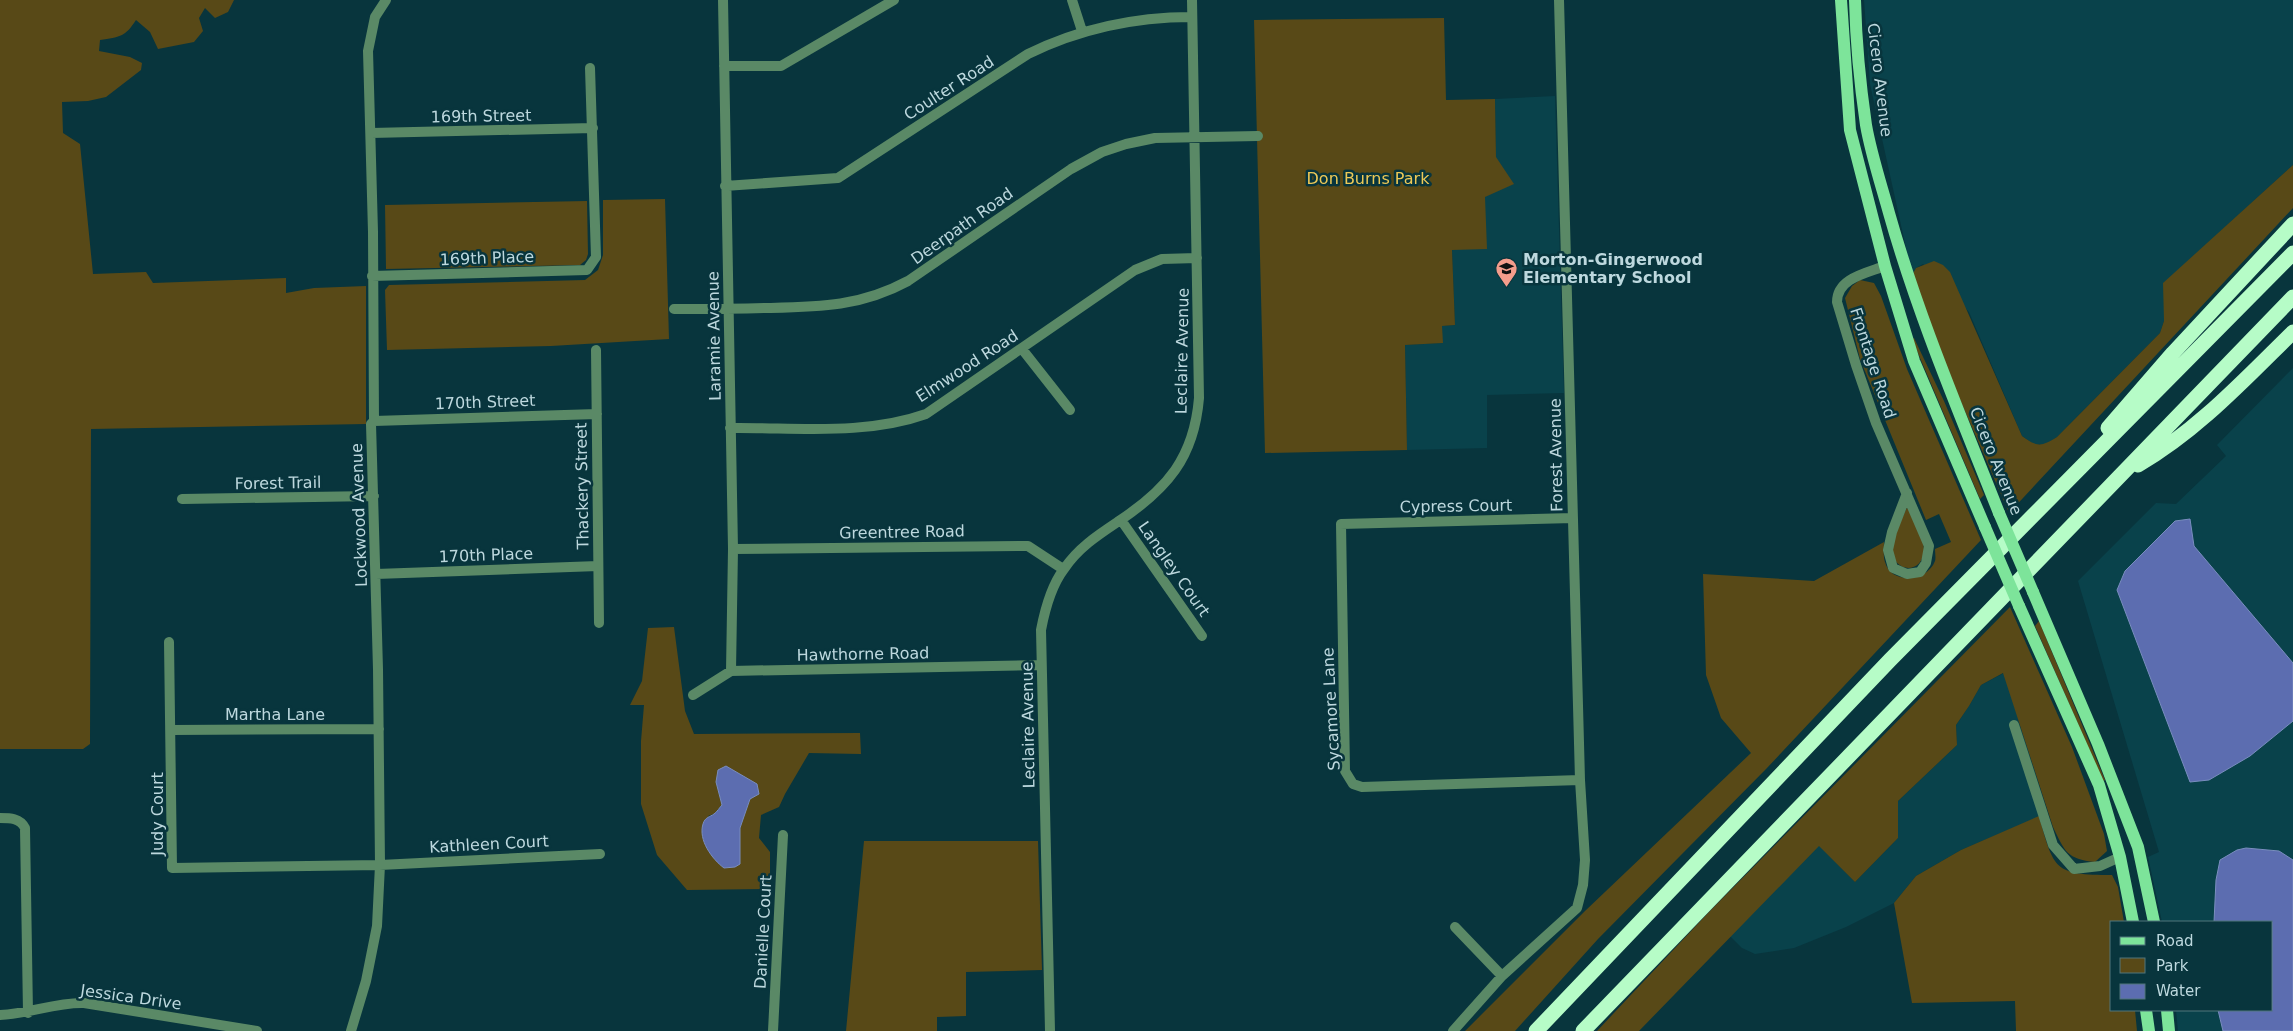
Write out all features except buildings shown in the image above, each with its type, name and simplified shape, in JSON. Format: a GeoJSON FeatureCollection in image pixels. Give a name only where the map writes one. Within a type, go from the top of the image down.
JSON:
{"type":"FeatureCollection","features":[{"type":"Feature","properties":{"kind":"highway"},"geometry":{"type":"LineString","coordinates":[[2023,526],[2173,353],[2293,224]]}},
{"type":"Feature","properties":{"kind":"highway"},"geometry":{"type":"LineString","coordinates":[[1536,1031],[1876,674],[2293,253]]}},
{"type":"Feature","properties":{"kind":"highway"},"geometry":{"type":"LineString","coordinates":[[1583,1031],[2293,297]]}},
{"type":"Feature","properties":{"kind":"highway"},"geometry":{"type":"LineString","coordinates":[[2123,473],[2162,451],[2228,394],[2293,332]]}},
{"type":"Feature","properties":{"kind":"main road","name":"Cicero Avenue"},"geometry":{"type":"LineString","coordinates":[[1841,0],[1850,130],[1885,266],[1914,361],[2019,606],[2099,785],[2120,857],[2133,921]]}},
{"type":"Feature","properties":{"kind":"main road","name":"Cicero Avenue"},"geometry":{"type":"LineString","coordinates":[[1855,0],[1858,57],[1867,126],[1902,259],[1946,381],[1999,513],[2098,744],[2138,847],[2154,921]]}},
{"type":"Feature","properties":{"kind":"main road"},"geometry":{"type":"LineString","coordinates":[[1885,266],[1902,259]]}},
{"type":"Feature","properties":{"kind":"main road"},"geometry":{"type":"LineString","coordinates":[[2146,1011],[2149,1031]]}},
{"type":"Feature","properties":{"kind":"main road"},"geometry":{"type":"LineString","coordinates":[[2167,1011],[2169,1031]]}},
{"type":"Feature","properties":{"kind":"street","name":"Lockwood Avenue"},"geometry":{"type":"LineString","coordinates":[[351,1031],[366,981],[377,926],[380,865],[376,574],[371,424],[374,421],[368,51],[375,17],[386,0]]}},
{"type":"Feature","properties":{"kind":"street","name":"Laramie Avenue"},"geometry":{"type":"LineString","coordinates":[[723,0],[733,549],[731,671]]}},
{"type":"Feature","properties":{"kind":"street"},"geometry":{"type":"LineString","coordinates":[[724,66],[781,66],[894,0]]}},
{"type":"Feature","properties":{"kind":"street"},"geometry":{"type":"LineString","coordinates":[[1072,0],[1082,31]]}},
{"type":"Feature","properties":{"kind":"street","name":"Leclaire Avenue"},"geometry":{"type":"LineString","coordinates":[[1050,1031],[1041,665],[1042,630],[1045,611],[1063,569],[1093,538],[1154,495],[1174,474],[1184,456],[1195,427],[1199,398],[1192,0]]}},
{"type":"Feature","properties":{"kind":"street","name":"Forest Avenue"},"geometry":{"type":"LineString","coordinates":[[1502,976],[1576,908],[1583,885],[1585,860],[1580,780],[1559,0]]}},
{"type":"Feature","properties":{"kind":"street","name":"Coulter Road"},"geometry":{"type":"LineString","coordinates":[[725,186],[838,178],[1028,54],[1082,31],[1135,20],[1192,17]]}},
{"type":"Feature","properties":{"kind":"street"},"geometry":{"type":"LineString","coordinates":[[590,68],[593,128]]}},
{"type":"Feature","properties":{"kind":"street","name":"169th Street"},"geometry":{"type":"LineString","coordinates":[[370,133],[593,128]]}},
{"type":"Feature","properties":{"kind":"street","name":"169th Place"},"geometry":{"type":"LineString","coordinates":[[372,276],[587,270],[596,257],[593,128]]}},
{"type":"Feature","properties":{"kind":"street","name":"Deerpath Road"},"geometry":{"type":"LineString","coordinates":[[674,309],[823,307],[862,301],[890,291],[908,281],[1087,160],[1116,147],[1142,140],[1258,136]]}},
{"type":"Feature","properties":{"kind":"street","name":"Elmwood Road"},"geometry":{"type":"LineString","coordinates":[[730,428],[870,427],[901,422],[926,414],[1146,264],[1162,259],[1197,258]]}},
{"type":"Feature","properties":{"kind":"street","name":"Frontage Road"},"geometry":{"type":"LineString","coordinates":[[1885,266],[1845,283],[1838,293],[1837,302],[1873,415],[1907,493],[1929,546],[1926,563],[1920,572],[1907,574],[1893,568],[1888,550],[1892,532],[1907,493]]}},
{"type":"Feature","properties":{"kind":"street"},"geometry":{"type":"LineString","coordinates":[[1022,348],[1070,410]]}},
{"type":"Feature","properties":{"kind":"street","name":"Thackery Street"},"geometry":{"type":"LineString","coordinates":[[596,350],[599,623]]}},
{"type":"Feature","properties":{"kind":"street","name":"170th Street"},"geometry":{"type":"LineString","coordinates":[[374,421],[597,414]]}},
{"type":"Feature","properties":{"kind":"street","name":"Forest Trail"},"geometry":{"type":"LineString","coordinates":[[182,499],[374,496]]}},
{"type":"Feature","properties":{"kind":"street","name":"Cypress Court"},"geometry":{"type":"LineString","coordinates":[[1341,524],[1573,518]]}},
{"type":"Feature","properties":{"kind":"street","name":"Langley Court"},"geometry":{"type":"LineString","coordinates":[[1121,520],[1202,636]]}},
{"type":"Feature","properties":{"kind":"street","name":"Sycamore Lane"},"geometry":{"type":"LineString","coordinates":[[1341,524],[1345,771],[1353,784],[1362,786],[1580,780]]}},
{"type":"Feature","properties":{"kind":"street","name":"Greentree Road"},"geometry":{"type":"LineString","coordinates":[[733,549],[1028,546],[1063,569]]}},
{"type":"Feature","properties":{"kind":"street","name":"170th Place"},"geometry":{"type":"LineString","coordinates":[[376,574],[598,566]]}},
{"type":"Feature","properties":{"kind":"street","name":"Judy Court"},"geometry":{"type":"LineString","coordinates":[[170,642],[172,868],[380,865]]}},
{"type":"Feature","properties":{"kind":"street","name":"Hawthorne Road"},"geometry":{"type":"LineString","coordinates":[[731,671],[1041,665]]}},
{"type":"Feature","properties":{"kind":"street"},"geometry":{"type":"LineString","coordinates":[[693,695],[731,671]]}},
{"type":"Feature","properties":{"kind":"street"},"geometry":{"type":"LineString","coordinates":[[2014,725],[2053,845],[2074,869],[2100,866],[2120,857]]}},
{"type":"Feature","properties":{"kind":"street","name":"Martha Lane"},"geometry":{"type":"LineString","coordinates":[[172,730],[379,729]]}},
{"type":"Feature","properties":{"kind":"street"},"geometry":{"type":"LineString","coordinates":[[0,818],[15,819],[22,822],[26,834],[28,1012]]}},
{"type":"Feature","properties":{"kind":"street","name":"Danielle Court"},"geometry":{"type":"LineString","coordinates":[[773,1031],[783,835]]}},
{"type":"Feature","properties":{"kind":"street","name":"Kathleen Court"},"geometry":{"type":"LineString","coordinates":[[380,865],[600,854]]}},
{"type":"Feature","properties":{"kind":"street"},"geometry":{"type":"LineString","coordinates":[[1453,1031],[1502,976],[1455,928]]}},
{"type":"Feature","properties":{"kind":"street","name":"Jessica Drive"},"geometry":{"type":"LineString","coordinates":[[0,1015],[84,1003],[257,1031]]}},
{"type":"Feature","properties":{"kind":"shaded area"},"geometry":{"type":"Polygon","coordinates":[[[1864,0],[2293,0],[2293,165],[2164,283],[2164,321],[2160,333],[2057,437],[2045,445],[2033,444],[2022,436],[1969,312],[1923,264],[1916,268],[1912,275],[1870,84],[1864,0]]]}},
{"type":"Feature","properties":{"kind":"shaded area","name":"Morton-Gingerwood Elementary School"},"geometry":{"type":"Polygon","coordinates":[[[1555,96],[1564,393],[1487,395],[1487,448],[1407,450],[1405,345],[1442,343],[1442,326],[1455,325],[1452,249],[1485,197],[1496,157],[1495,99],[1555,96]]]}},
{"type":"Feature","properties":{"kind":"shaded area"},"geometry":{"type":"Polygon","coordinates":[[[2293,368],[2293,1031],[2178,1031],[2176,1011],[2273,1011],[2273,921],[2162,921],[2148,857],[2159,852],[2078,581],[2156,503],[2176,504],[2226,456],[2217,445],[2293,368]]]}},
{"type":"Feature","properties":{"kind":"shaded area"},"geometry":{"type":"Polygon","coordinates":[[[2004,673],[2048,813],[1961,850],[1916,876],[1894,903],[1846,927],[1794,948],[1755,954],[1742,948],[1730,936],[1819,845],[1855,882],[1898,838],[1898,801],[1957,745],[1956,725],[1981,685],[2004,673]]]}},
{"type":"Feature","properties":{"kind":"green space"},"geometry":{"type":"Polygon","coordinates":[[[0,0],[234,0],[228,12],[215,18],[205,8],[199,18],[203,31],[194,42],[158,49],[150,32],[136,20],[125,33],[113,38],[100,40],[99,51],[130,57],[142,63],[141,70],[106,97],[88,101],[62,102],[63,133],[80,144],[93,274],[146,272],[153,283],[286,278],[286,293],[314,288],[366,286],[366,424],[91,429],[90,744],[83,749],[0,749],[0,0]]]}},
{"type":"Feature","properties":{"kind":"green space","name":"Don Burns Park"},"geometry":{"type":"Polygon","coordinates":[[[1444,18],[1446,100],[1495,99],[1496,157],[1514,184],[1485,197],[1487,249],[1452,250],[1455,325],[1442,326],[1443,343],[1405,345],[1407,450],[1265,453],[1254,20],[1444,18]]]}},
{"type":"Feature","properties":{"kind":"green space"},"geometry":{"type":"Polygon","coordinates":[[[2293,165],[2293,208],[2009,513],[1955,388],[1912,275],[1916,268],[1934,261],[1943,265],[1950,272],[2022,436],[2035,444],[2047,443],[2057,437],[2160,333],[2164,321],[2163,283],[2293,165]]]}},
{"type":"Feature","properties":{"kind":"green space"},"geometry":{"type":"Polygon","coordinates":[[[665,199],[669,339],[551,346],[387,350],[385,290],[389,285],[585,280],[598,270],[603,255],[603,200],[665,199]]]}},
{"type":"Feature","properties":{"kind":"green space"},"geometry":{"type":"Polygon","coordinates":[[[587,201],[588,254],[586,260],[580,265],[386,269],[385,205],[587,201]]]}},
{"type":"Feature","properties":{"kind":"green space"},"geometry":{"type":"Polygon","coordinates":[[[1860,280],[1874,283],[1881,296],[1907,369],[1981,540],[1767,768],[1598,939],[1515,1031],[1465,1031],[1585,911],[1751,753],[1721,718],[1706,675],[1703,574],[1814,581],[1884,542],[1884,560],[1889,569],[1901,577],[1917,577],[1931,568],[1935,560],[1935,549],[1951,542],[1939,514],[1926,520],[1860,359],[1845,298],[1852,286],[1860,280]]]}},
{"type":"Feature","properties":{"kind":"green space"},"geometry":{"type":"Polygon","coordinates":[[[1914,338],[1944,401],[1984,495],[1980,499],[1912,339],[1914,338]]]}},
{"type":"Feature","properties":{"kind":"green space"},"geometry":{"type":"Polygon","coordinates":[[[1907,507],[1920,534],[1924,550],[1918,564],[1907,568],[1896,562],[1892,546],[1907,507]]]}},
{"type":"Feature","properties":{"kind":"green space"},"geometry":{"type":"Polygon","coordinates":[[[2010,607],[2072,747],[2104,834],[2107,851],[2095,862],[2086,861],[2068,853],[2061,843],[2053,827],[2003,673],[1981,685],[1956,725],[1957,745],[1898,801],[1898,838],[1855,882],[1819,846],[1639,1031],[1597,1031],[1708,913],[2010,607]]]}},
{"type":"Feature","properties":{"kind":"green space"},"geometry":{"type":"Polygon","coordinates":[[[2039,621],[2105,780],[2103,781],[2035,626],[2039,621]]]}},
{"type":"Feature","properties":{"kind":"green space"},"geometry":{"type":"Polygon","coordinates":[[[674,627],[685,711],[694,734],[860,733],[861,754],[809,753],[779,807],[761,815],[759,838],[770,852],[770,889],[687,890],[657,855],[641,804],[641,741],[644,705],[630,705],[642,681],[648,628],[674,627]],[[716,782],[722,805],[714,814],[708,816],[740,864],[740,828],[750,799],[716,782]]]}},
{"type":"Feature","properties":{"kind":"green space"},"geometry":{"type":"Polygon","coordinates":[[[2039,816],[2053,858],[2059,866],[2067,871],[2078,873],[2112,875],[2118,887],[2124,921],[2110,921],[2110,1011],[2135,1011],[2137,1031],[2016,1031],[2015,1001],[1912,1003],[1894,903],[1916,876],[1961,850],[2039,816]]]}},
{"type":"Feature","properties":{"kind":"green space"},"geometry":{"type":"Polygon","coordinates":[[[864,841],[1038,841],[1042,970],[966,972],[966,1016],[937,1017],[937,1031],[846,1031],[864,841]]]}},
{"type":"Feature","properties":{"kind":"water"},"geometry":{"type":"Polygon","coordinates":[[[2190,519],[2194,546],[2293,663],[2293,721],[2250,756],[2209,780],[2190,782],[2117,590],[2125,571],[2175,521],[2190,519]]]}},
{"type":"Feature","properties":{"kind":"water"},"geometry":{"type":"Polygon","coordinates":[[[726,766],[757,784],[759,794],[750,799],[740,828],[740,864],[735,867],[724,868],[707,849],[702,836],[702,830],[705,820],[722,805],[716,782],[718,770],[726,766]]]}},
{"type":"Feature","properties":{"kind":"water"},"geometry":{"type":"Polygon","coordinates":[[[2246,848],[2279,851],[2293,860],[2293,1031],[2223,1031],[2218,1011],[2273,1011],[2273,921],[2214,921],[2216,880],[2220,860],[2237,850],[2246,848]]]}},
{"type":"Feature","properties":{"kind":"place","name":"Morton-Gingerwood Elementary School"},"geometry":{"type":"Point","coordinates":[1507,287]}}]}
